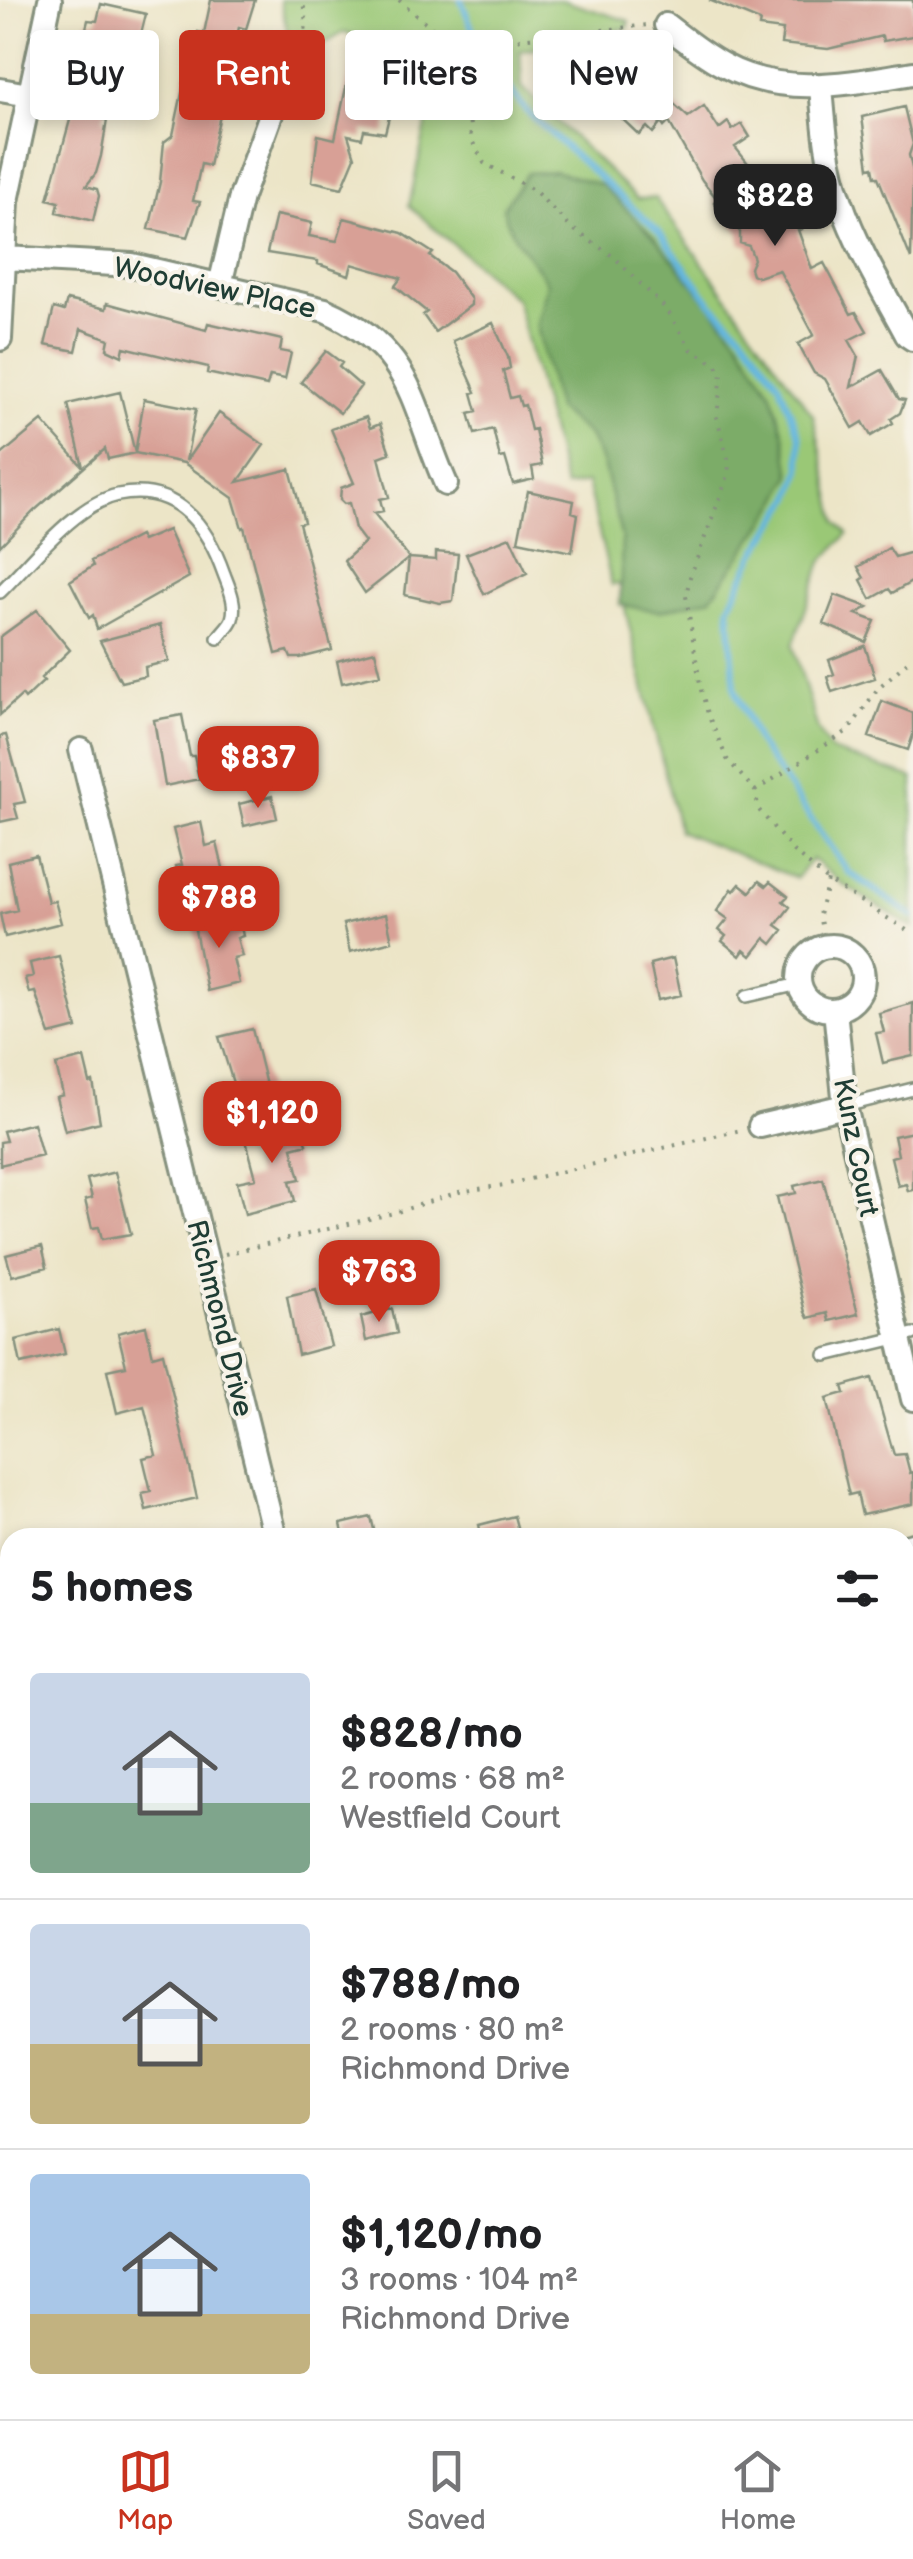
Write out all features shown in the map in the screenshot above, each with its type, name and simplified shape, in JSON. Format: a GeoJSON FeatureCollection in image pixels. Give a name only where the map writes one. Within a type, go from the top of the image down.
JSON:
{"type":"FeatureCollection","features":[{"type":"Feature","properties":{"kind":"street"},"geometry":{"type":"LineString","coordinates":[[0,339],[9,188],[50,0]]}},
{"type":"Feature","properties":{"kind":"street"},"geometry":{"type":"LineString","coordinates":[[666,25],[724,67],[780,84],[821,86],[913,73]]}},
{"type":"Feature","properties":{"kind":"street"},"geometry":{"type":"LineString","coordinates":[[821,86],[824,136],[840,200],[863,251],[913,339]]}},
{"type":"Feature","properties":{"kind":"street"},"geometry":{"type":"LineString","coordinates":[[0,90],[29,95]]}},
{"type":"Feature","properties":{"kind":"street"},"geometry":{"type":"LineString","coordinates":[[220,285],[241,197],[269,120]]}},
{"type":"Feature","properties":{"kind":"street","name":"Woodview Place"},"geometry":{"type":"LineString","coordinates":[[4,258],[110,262],[325,310],[348,320],[374,338],[408,382],[446,484]]}},
{"type":"Feature","properties":{"kind":"street","name":"Richmond Drive"},"geometry":{"type":"LineString","coordinates":[[81,750],[273,1528]]}},
{"type":"Feature","properties":{"kind":"street"},"geometry":{"type":"LineString","coordinates":[[825,946],[844,948],[853,954],[863,972],[860,992],[854,1001],[835,1010],[814,1005],[799,984],[800,967],[806,957],[825,946]]}},
{"type":"Feature","properties":{"kind":"street","name":"Kunz Court"},"geometry":{"type":"LineString","coordinates":[[835,1010],[846,1106],[905,1336],[913,1399]]}},
{"type":"Feature","properties":{"kind":"street"},"geometry":{"type":"LineString","coordinates":[[760,1126],[846,1106]]}},
{"type":"Feature","properties":{"kind":"lane"},"geometry":{"type":"LineString","coordinates":[[0,592],[84,510],[116,495],[152,495],[193,516],[216,550],[232,598],[232,618],[218,638]]}},
{"type":"Feature","properties":{"kind":"lane"},"geometry":{"type":"LineString","coordinates":[[747,996],[799,984]]}},
{"type":"Feature","properties":{"kind":"lane"},"geometry":{"type":"LineString","coordinates":[[846,1106],[913,1089]]}},
{"type":"Feature","properties":{"kind":"lane"},"geometry":{"type":"LineString","coordinates":[[826,1355],[905,1336]]}},
{"type":"Feature","properties":{"kind":"path"},"geometry":{"type":"LineString","coordinates":[[302,0],[305,30]]}},
{"type":"Feature","properties":{"kind":"path"},"geometry":{"type":"LineString","coordinates":[[400,0],[433,30]]}},
{"type":"Feature","properties":{"kind":"path"},"geometry":{"type":"LineString","coordinates":[[513,43],[530,36],[666,25]]}},
{"type":"Feature","properties":{"kind":"path"},"geometry":{"type":"LineString","coordinates":[[469,120],[471,139],[484,163],[535,190],[570,227],[628,269],[667,310],[692,350],[716,364],[722,373],[716,417],[729,463],[728,476],[690,578],[688,617],[709,717],[727,759],[755,791],[759,810],[794,852],[828,881],[913,934]]}},
{"type":"Feature","properties":{"kind":"path"},"geometry":{"type":"LineString","coordinates":[[755,791],[850,730],[878,688],[913,658]]}},
{"type":"Feature","properties":{"kind":"path"},"geometry":{"type":"LineString","coordinates":[[825,946],[819,915],[828,881]]}},
{"type":"Feature","properties":{"kind":"path"},"geometry":{"type":"LineString","coordinates":[[206,1260],[394,1213],[459,1192],[760,1126]]}},
{"type":"Feature","properties":{"kind":"green space"},"geometry":{"type":"Polygon","coordinates":[[[280,0],[561,0],[629,21],[628,28],[619,30],[533,30],[533,48],[520,51],[522,87],[533,98],[533,120],[556,120],[637,199],[655,198],[813,415],[837,522],[848,534],[822,562],[793,645],[818,730],[831,751],[913,778],[913,928],[841,883],[812,859],[796,878],[679,831],[619,584],[612,585],[587,483],[565,487],[516,299],[409,206],[427,120],[513,120],[513,30],[345,30],[325,44],[325,30],[287,30],[280,0]]]}},
{"type":"Feature","properties":{"kind":"green space"},"geometry":{"type":"Polygon","coordinates":[[[555,171],[602,185],[656,239],[739,340],[772,394],[791,475],[776,506],[711,598],[660,611],[620,605],[622,539],[603,464],[589,436],[557,409],[537,325],[547,283],[516,238],[503,208],[527,173],[555,171]]]}},
{"type":"Feature","properties":{"kind":"building"},"geometry":{"type":"Polygon","coordinates":[[[211,0],[255,0],[246,29],[205,30],[211,0]]]}},
{"type":"Feature","properties":{"kind":"building"},"geometry":{"type":"Polygon","coordinates":[[[709,0],[913,0],[913,36],[883,41],[882,36],[828,49],[781,44],[783,30],[759,27],[760,21],[709,0]]]}},
{"type":"Feature","properties":{"kind":"building"},"geometry":{"type":"Polygon","coordinates":[[[101,4],[146,14],[142,30],[86,30],[88,20],[97,21],[101,4]]]}},
{"type":"Feature","properties":{"kind":"building"},"geometry":{"type":"Polygon","coordinates":[[[345,92],[345,120],[388,120],[385,133],[364,130],[362,138],[348,135],[355,157],[342,188],[312,181],[318,135],[335,139],[345,92]]]}},
{"type":"Feature","properties":{"kind":"building"},"geometry":{"type":"Polygon","coordinates":[[[673,103],[688,117],[704,106],[719,129],[728,122],[732,130],[742,124],[750,137],[735,147],[763,182],[781,166],[797,185],[790,192],[812,269],[824,263],[851,314],[856,312],[867,331],[849,340],[858,356],[851,387],[882,370],[899,399],[905,400],[900,413],[891,419],[893,423],[871,436],[863,422],[853,428],[825,379],[814,373],[798,344],[814,335],[779,270],[758,277],[752,274],[754,259],[749,246],[740,243],[740,232],[714,202],[717,199],[669,122],[664,127],[661,123],[653,133],[647,127],[639,135],[623,120],[673,120],[673,103]]]}},
{"type":"Feature","properties":{"kind":"building"},"geometry":{"type":"Polygon","coordinates":[[[179,107],[179,120],[219,120],[209,166],[201,164],[193,201],[200,202],[188,237],[149,229],[164,142],[173,135],[179,107]]]}},
{"type":"Feature","properties":{"kind":"building"},"geometry":{"type":"Polygon","coordinates":[[[904,107],[913,144],[909,155],[913,172],[911,259],[878,177],[873,167],[869,168],[862,117],[904,107]]]}},
{"type":"Feature","properties":{"kind":"building"},"geometry":{"type":"Polygon","coordinates":[[[70,120],[107,120],[96,173],[86,186],[97,189],[99,196],[93,221],[57,212],[59,202],[48,199],[70,120]]]}},
{"type":"Feature","properties":{"kind":"building"},"geometry":{"type":"Polygon","coordinates":[[[276,215],[312,223],[309,236],[337,241],[344,218],[402,233],[433,253],[430,256],[451,272],[471,299],[471,305],[435,332],[423,315],[427,312],[395,286],[401,278],[352,264],[349,275],[318,261],[267,253],[276,215]]]}},
{"type":"Feature","properties":{"kind":"building"},"geometry":{"type":"Polygon","coordinates":[[[67,300],[106,309],[107,303],[206,330],[208,323],[282,340],[280,351],[291,353],[285,379],[270,376],[267,386],[207,373],[208,367],[124,347],[122,356],[107,349],[109,339],[81,329],[76,351],[45,345],[54,308],[64,311],[67,300]]]}},
{"type":"Feature","properties":{"kind":"building"},"geometry":{"type":"Polygon","coordinates":[[[493,323],[508,357],[510,368],[503,371],[510,398],[518,396],[521,406],[525,405],[531,430],[535,429],[542,465],[532,467],[534,479],[513,484],[505,457],[500,458],[493,429],[475,434],[469,413],[477,411],[472,393],[476,392],[453,341],[493,323]]]}},
{"type":"Feature","properties":{"kind":"building"},"geometry":{"type":"Polygon","coordinates":[[[326,351],[361,386],[340,413],[301,382],[326,351]]]}},
{"type":"Feature","properties":{"kind":"building"},"geometry":{"type":"Polygon","coordinates":[[[120,392],[135,453],[108,459],[105,449],[0,546],[0,456],[42,421],[83,467],[68,404],[120,392]]]}},
{"type":"Feature","properties":{"kind":"building"},"geometry":{"type":"Polygon","coordinates":[[[144,399],[196,409],[186,461],[219,413],[264,445],[238,482],[290,469],[304,522],[299,523],[332,650],[300,658],[291,658],[288,651],[276,654],[233,498],[184,463],[135,453],[144,399]]]}},
{"type":"Feature","properties":{"kind":"building"},"geometry":{"type":"Polygon","coordinates":[[[366,417],[370,428],[380,424],[390,453],[379,457],[389,497],[380,499],[383,511],[374,513],[409,558],[365,593],[344,561],[365,542],[355,529],[349,503],[340,500],[341,488],[354,483],[331,429],[366,417]]]}},
{"type":"Feature","properties":{"kind":"building"},"geometry":{"type":"Polygon","coordinates":[[[528,491],[574,501],[572,512],[578,514],[572,552],[518,541],[528,491]]]}},
{"type":"Feature","properties":{"kind":"building"},"geometry":{"type":"Polygon","coordinates":[[[168,530],[189,577],[97,629],[93,615],[89,618],[70,581],[93,566],[91,561],[139,536],[142,541],[168,530]]]}},
{"type":"Feature","properties":{"kind":"building"},"geometry":{"type":"Polygon","coordinates":[[[510,537],[527,573],[484,594],[466,554],[510,537]]]}},
{"type":"Feature","properties":{"kind":"building"},"geometry":{"type":"Polygon","coordinates":[[[889,548],[895,557],[913,552],[913,581],[871,599],[858,567],[889,548]]]}},
{"type":"Feature","properties":{"kind":"building"},"geometry":{"type":"Polygon","coordinates":[[[436,552],[458,554],[453,601],[440,603],[405,595],[409,558],[436,560],[436,552]]]}},
{"type":"Feature","properties":{"kind":"building"},"geometry":{"type":"Polygon","coordinates":[[[835,595],[868,607],[856,614],[875,621],[866,642],[824,624],[835,595]]]}},
{"type":"Feature","properties":{"kind":"building"},"geometry":{"type":"Polygon","coordinates":[[[37,610],[70,650],[25,699],[22,695],[0,715],[0,637],[37,610]]]}},
{"type":"Feature","properties":{"kind":"building"},"geometry":{"type":"Polygon","coordinates":[[[160,625],[169,661],[145,667],[146,676],[121,682],[100,641],[160,625]]]}},
{"type":"Feature","properties":{"kind":"building"},"geometry":{"type":"Polygon","coordinates":[[[865,646],[875,678],[832,692],[827,677],[834,674],[829,660],[865,646]]]}},
{"type":"Feature","properties":{"kind":"building"},"geometry":{"type":"Polygon","coordinates":[[[375,651],[381,674],[342,683],[337,661],[375,651]]]}},
{"type":"Feature","properties":{"kind":"building"},"geometry":{"type":"Polygon","coordinates":[[[882,701],[913,713],[908,750],[869,737],[882,701]]]}},
{"type":"Feature","properties":{"kind":"building"},"geometry":{"type":"Polygon","coordinates":[[[182,715],[199,779],[165,786],[154,720],[182,715]]]}},
{"type":"Feature","properties":{"kind":"building"},"geometry":{"type":"Polygon","coordinates":[[[6,735],[25,802],[14,804],[18,818],[0,822],[0,736],[6,735]]]}},
{"type":"Feature","properties":{"kind":"building"},"geometry":{"type":"Polygon","coordinates":[[[272,796],[277,818],[244,826],[239,804],[272,796]]]}},
{"type":"Feature","properties":{"kind":"building"},"geometry":{"type":"Polygon","coordinates":[[[201,822],[206,846],[217,843],[224,872],[214,875],[215,881],[182,890],[176,866],[182,865],[173,829],[201,822]]]}},
{"type":"Feature","properties":{"kind":"building"},"geometry":{"type":"Polygon","coordinates":[[[36,855],[48,902],[55,901],[61,923],[5,937],[0,914],[17,910],[8,862],[36,855]]]}},
{"type":"Feature","properties":{"kind":"building"},"geometry":{"type":"Polygon","coordinates":[[[759,881],[766,886],[770,882],[788,896],[783,901],[790,907],[776,925],[783,930],[772,944],[765,938],[751,956],[744,950],[740,956],[722,941],[726,936],[719,930],[728,919],[717,911],[732,889],[740,884],[750,892],[759,881]]]}},
{"type":"Feature","properties":{"kind":"building"},"geometry":{"type":"Polygon","coordinates":[[[238,914],[243,936],[237,938],[242,956],[233,958],[239,983],[207,991],[194,925],[238,914]]]}},
{"type":"Feature","properties":{"kind":"building"},"geometry":{"type":"Polygon","coordinates":[[[386,914],[392,941],[350,952],[343,924],[386,914]]]}},
{"type":"Feature","properties":{"kind":"building"},"geometry":{"type":"Polygon","coordinates":[[[59,956],[77,1028],[50,1035],[35,992],[29,993],[25,978],[33,976],[30,963],[59,956]]]}},
{"type":"Feature","properties":{"kind":"building"},"geometry":{"type":"Polygon","coordinates":[[[673,958],[681,995],[658,1000],[650,964],[673,958]]]}},
{"type":"Feature","properties":{"kind":"building"},"geometry":{"type":"Polygon","coordinates":[[[913,1003],[913,1056],[883,1063],[876,1033],[884,1032],[879,1013],[913,1003]]]}},
{"type":"Feature","properties":{"kind":"building"},"geometry":{"type":"Polygon","coordinates":[[[252,1029],[267,1089],[237,1096],[219,1037],[252,1029]]]}},
{"type":"Feature","properties":{"kind":"building"},"geometry":{"type":"Polygon","coordinates":[[[84,1058],[100,1122],[65,1131],[56,1097],[63,1095],[56,1065],[84,1058]]]}},
{"type":"Feature","properties":{"kind":"building"},"geometry":{"type":"Polygon","coordinates":[[[300,1119],[307,1144],[292,1148],[300,1179],[290,1181],[295,1201],[245,1214],[237,1182],[256,1178],[244,1133],[300,1119]]]}},
{"type":"Feature","properties":{"kind":"building"},"geometry":{"type":"Polygon","coordinates":[[[33,1123],[42,1155],[0,1165],[0,1142],[6,1141],[3,1131],[33,1123]]]}},
{"type":"Feature","properties":{"kind":"building"},"geometry":{"type":"Polygon","coordinates":[[[913,1132],[913,1190],[908,1191],[906,1184],[898,1186],[891,1157],[898,1155],[894,1136],[913,1132]]]}},
{"type":"Feature","properties":{"kind":"building"},"geometry":{"type":"Polygon","coordinates":[[[115,1172],[131,1234],[102,1239],[99,1227],[92,1228],[85,1200],[92,1198],[87,1179],[115,1172]]]}},
{"type":"Feature","properties":{"kind":"building"},"geometry":{"type":"Polygon","coordinates":[[[823,1179],[858,1314],[829,1321],[827,1313],[808,1318],[805,1312],[777,1197],[796,1193],[794,1186],[823,1179]]]}},
{"type":"Feature","properties":{"kind":"building"},"geometry":{"type":"Polygon","coordinates":[[[42,1246],[47,1267],[12,1276],[6,1255],[42,1246]]]}},
{"type":"Feature","properties":{"kind":"building"},"geometry":{"type":"Polygon","coordinates":[[[316,1289],[331,1346],[298,1355],[287,1296],[316,1289]]]}},
{"type":"Feature","properties":{"kind":"building"},"geometry":{"type":"Polygon","coordinates":[[[392,1309],[397,1333],[366,1341],[361,1317],[392,1309]]]}},
{"type":"Feature","properties":{"kind":"building"},"geometry":{"type":"Polygon","coordinates":[[[146,1326],[153,1356],[163,1353],[197,1498],[146,1510],[142,1493],[151,1491],[143,1458],[156,1455],[144,1406],[117,1413],[107,1370],[126,1366],[118,1333],[146,1326]]]}},
{"type":"Feature","properties":{"kind":"building"},"geometry":{"type":"Polygon","coordinates":[[[59,1329],[65,1354],[21,1364],[16,1340],[59,1329]]]}},
{"type":"Feature","properties":{"kind":"building"},"geometry":{"type":"Polygon","coordinates":[[[872,1378],[894,1455],[905,1454],[910,1473],[913,1472],[913,1504],[862,1515],[857,1493],[849,1495],[827,1398],[845,1393],[843,1386],[872,1378]]]}},
{"type":"Feature","properties":{"kind":"building"},"geometry":{"type":"Polygon","coordinates":[[[514,1516],[517,1528],[480,1528],[479,1525],[514,1516]]]}},
{"type":"Feature","properties":{"kind":"building"},"geometry":{"type":"Polygon","coordinates":[[[371,1517],[374,1528],[342,1528],[341,1524],[371,1517]]]}},
{"type":"Feature","properties":{"kind":"waterway"},"geometry":{"type":"LineString","coordinates":[[461,0],[479,46],[526,111],[659,232],[711,303],[744,335],[779,383],[800,436],[801,469],[792,497],[755,554],[729,607],[735,689],[758,743],[848,872],[913,916]]}}]}
